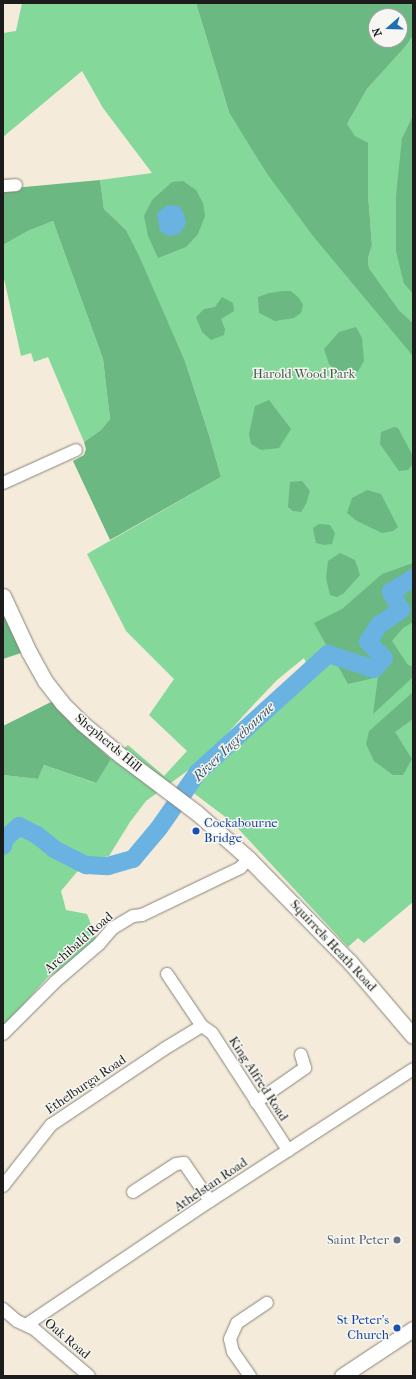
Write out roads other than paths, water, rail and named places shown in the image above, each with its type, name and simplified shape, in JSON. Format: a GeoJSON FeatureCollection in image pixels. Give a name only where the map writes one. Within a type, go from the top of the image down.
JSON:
{"type":"FeatureCollection","features":[{"type":"Feature","properties":{"kind":"street"},"geometry":{"type":"LineString","coordinates":[[3,186],[16,185]]}},
{"type":"Feature","properties":{"kind":"street"},"geometry":{"type":"LineString","coordinates":[[3,483],[76,450]]}},
{"type":"Feature","properties":{"kind":"street","name":"Shepherds Hill"},"geometry":{"type":"LineString","coordinates":[[3,596],[29,652],[45,681],[62,703],[82,723],[197,813],[249,859]]}},
{"type":"Feature","properties":{"kind":"street","name":"Archibald Road"},"geometry":{"type":"LineString","coordinates":[[3,1034],[55,982],[99,944],[114,928],[134,916],[142,915],[240,868],[249,859]]}},
{"type":"Feature","properties":{"kind":"street","name":"Squirrels Heath Road"},"geometry":{"type":"LineString","coordinates":[[249,859],[350,962],[413,1036]]}},
{"type":"Feature","properties":{"kind":"street","name":"King Alfred Road"},"geometry":{"type":"LineString","coordinates":[[167,974],[202,1026],[212,1033],[288,1150]]}},
{"type":"Feature","properties":{"kind":"street","name":"Ethelburga Road"},"geometry":{"type":"LineString","coordinates":[[3,1186],[51,1125],[164,1049],[202,1026]]}},
{"type":"Feature","properties":{"kind":"street"},"geometry":{"type":"LineString","coordinates":[[256,1102],[305,1068],[301,1055]]}},
{"type":"Feature","properties":{"kind":"street","name":"Athelstan Road"},"geometry":{"type":"LineString","coordinates":[[26,1325],[288,1150],[413,1070]]}},
{"type":"Feature","properties":{"kind":"street"},"geometry":{"type":"LineString","coordinates":[[133,1192],[176,1164],[184,1163],[210,1202]]}},
{"type":"Feature","properties":{"kind":"street"},"geometry":{"type":"LineString","coordinates":[[250,1376],[233,1352],[230,1339],[237,1322],[267,1303]]}},
{"type":"Feature","properties":{"kind":"street","name":"Oak Road"},"geometry":{"type":"LineString","coordinates":[[3,1309],[17,1321],[26,1325],[89,1376]]}},
{"type":"Feature","properties":{"kind":"street"},"geometry":{"type":"LineString","coordinates":[[345,1375],[413,1329]]}},
{"type":"Feature","properties":{"kind":"water"},"geometry":{"type":"Polygon","coordinates":[[[168,205],[179,206],[184,214],[186,224],[179,234],[169,236],[160,231],[157,213],[168,205]]]}},
{"type":"Feature","properties":{"kind":"waterway","name":"River Ingrebourne"},"geometry":{"type":"LineString","coordinates":[[3,846],[5,839],[19,826],[37,835],[54,849],[86,865],[108,866],[133,859],[159,828],[198,772],[328,654],[374,669],[384,658],[368,642],[379,625],[401,610],[391,592],[413,578]]}},
{"type":"Feature","properties":{"kind":"place","name":"Cockabourne Bridge"},"geometry":{"type":"Point","coordinates":[196,831]}},
{"type":"Feature","properties":{"kind":"place","name":"Saint Peter"},"geometry":{"type":"Point","coordinates":[397,1240]}},
{"type":"Feature","properties":{"kind":"place","name":"St Peter's Church"},"geometry":{"type":"Point","coordinates":[397,1328]}},
{"type":"Feature","properties":{"kind":"park label","name":"Harold Wood Park"},"geometry":{"type":"Point","coordinates":[304,374]}}]}
